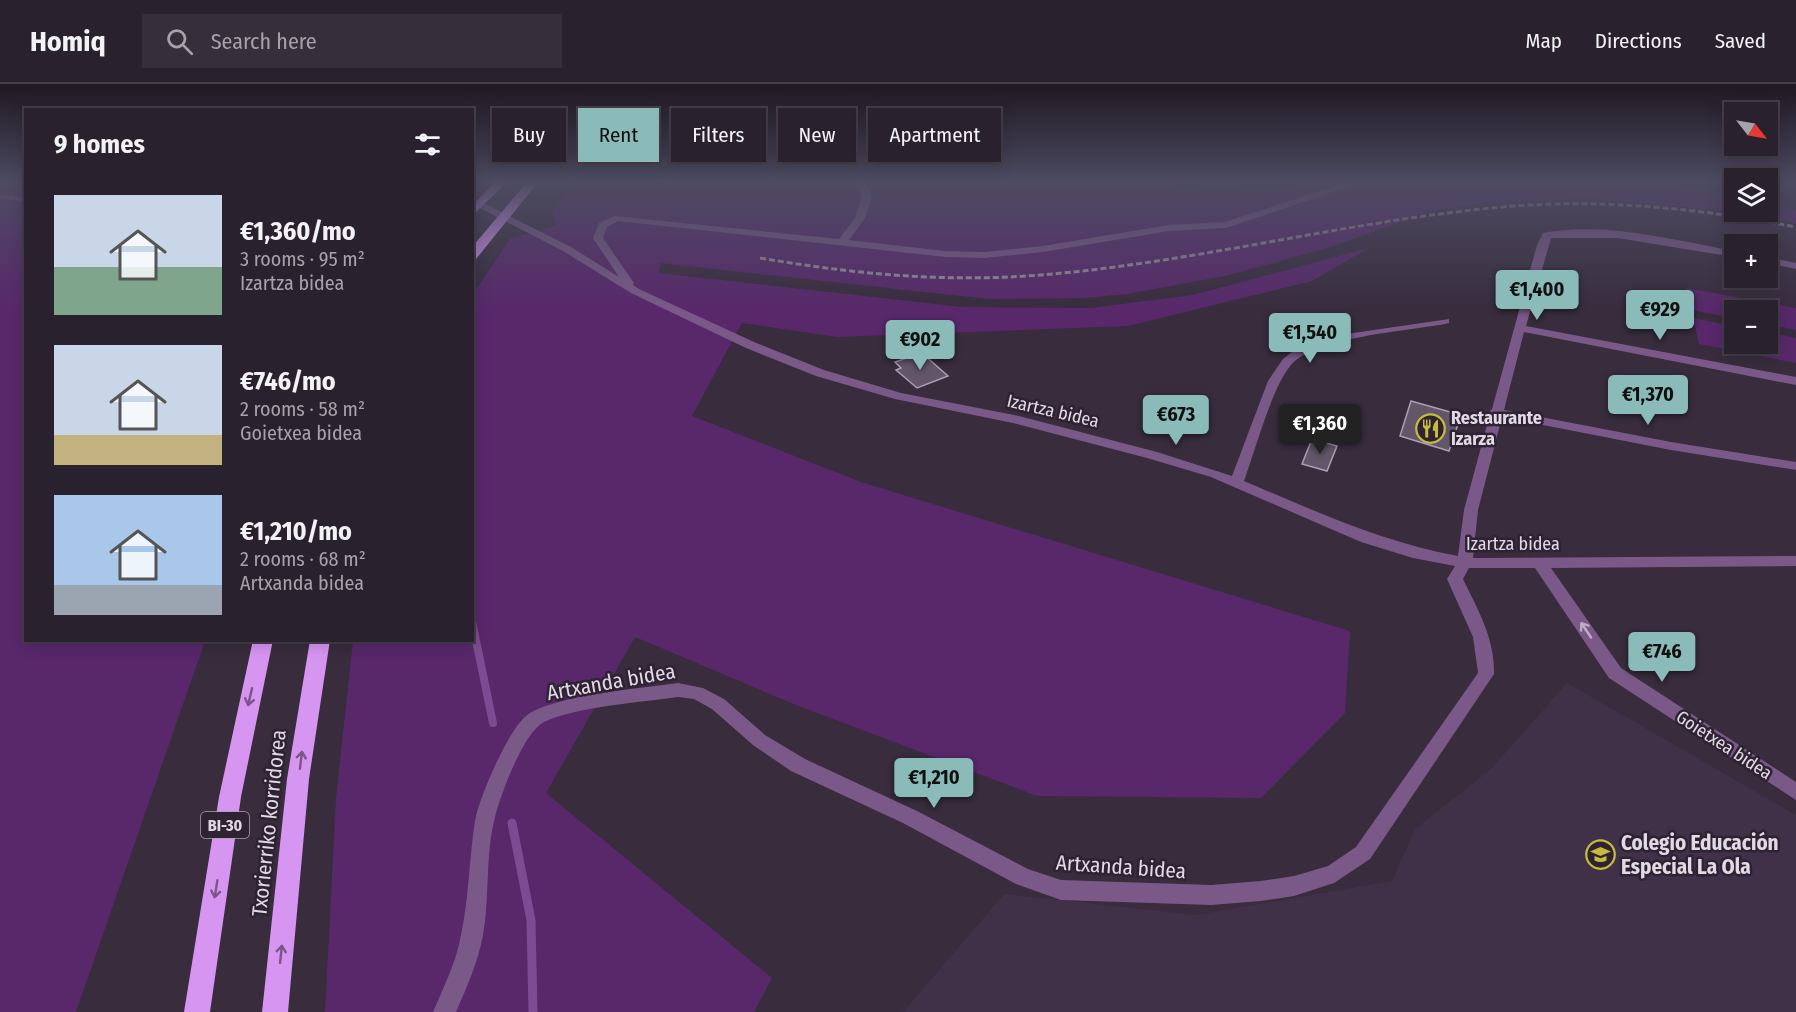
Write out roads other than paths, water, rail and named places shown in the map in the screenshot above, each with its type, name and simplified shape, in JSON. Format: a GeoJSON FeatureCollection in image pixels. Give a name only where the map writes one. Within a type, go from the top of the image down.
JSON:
{"type":"FeatureCollection","features":[{"type":"Feature","properties":{"kind":"highway"},"geometry":{"type":"LineString","coordinates":[[474,254],[499,224]]}},
{"type":"Feature","properties":{"kind":"highway","name":"Txorierriko korridorea"},"geometry":{"type":"LineString","coordinates":[[197,1012],[232,786],[263,642]]}},
{"type":"Feature","properties":{"kind":"highway","name":"Txorierriko korridorea"},"geometry":{"type":"LineString","coordinates":[[275,1012],[300,769],[320,642]]}},
{"type":"Feature","properties":{"kind":"street","name":"Izartza bidea"},"geometry":{"type":"LineString","coordinates":[[519,224],[567,249],[635,291],[750,345],[820,373],[909,399],[1070,432],[1216,474],[1366,538],[1413,553],[1465,563],[1796,561]]}},
{"type":"Feature","properties":{"kind":"street"},"geometry":{"type":"LineString","coordinates":[[604,224],[598,238],[635,291]]}},
{"type":"Feature","properties":{"kind":"street"},"geometry":{"type":"LineString","coordinates":[[679,224],[945,254],[985,255],[1043,249],[1159,229],[1228,224]]}},
{"type":"Feature","properties":{"kind":"street"},"geometry":{"type":"LineString","coordinates":[[843,241],[855,224]]}},
{"type":"Feature","properties":{"kind":"street"},"geometry":{"type":"LineString","coordinates":[[1465,563],[1471,510],[1495,412],[1542,245],[1547,235],[1602,233],[1650,238],[1724,252]]}},
{"type":"Feature","properties":{"kind":"street"},"geometry":{"type":"LineString","coordinates":[[1778,262],[1796,266]]}},
{"type":"Feature","properties":{"kind":"street"},"geometry":{"type":"LineString","coordinates":[[1236,483],[1274,381],[1287,362],[1301,351],[1326,341],[1445,321]]}},
{"type":"Feature","properties":{"kind":"street"},"geometry":{"type":"LineString","coordinates":[[1520,328],[1796,381]]}},
{"type":"Feature","properties":{"kind":"street"},"geometry":{"type":"LineString","coordinates":[[1495,412],[1671,446],[1796,466]]}},
{"type":"Feature","properties":{"kind":"street","name":"Goietxea bidea"},"geometry":{"type":"LineString","coordinates":[[1539,562],[1615,673],[1796,792]]}},
{"type":"Feature","properties":{"kind":"street","name":"Artxanda bidea"},"geometry":{"type":"LineString","coordinates":[[444,1012],[460,979],[472,935],[485,818],[511,750],[524,728],[536,718],[561,710],[618,699],[678,690],[697,693],[718,704],[759,740],[798,765],[910,817],[1023,877],[1072,890],[1211,895],[1294,886],[1334,874],[1363,853],[1486,674],[1488,659],[1483,643],[1455,579],[1465,563]]}},
{"type":"Feature","properties":{"kind":"waterway"},"geometry":{"type":"LineString","coordinates":[[474,631],[493,723]]}},
{"type":"Feature","properties":{"kind":"waterway"},"geometry":{"type":"LineString","coordinates":[[512,823],[531,920],[533,1012]]}},
{"type":"Feature","properties":{"kind":"railway"},"geometry":{"type":"LineString","coordinates":[[760,258],[893,275],[993,278],[1149,262],[1373,224]]}},
{"type":"Feature","properties":{"kind":"railway"},"geometry":{"type":"LineString","coordinates":[[1780,224],[1796,227]]}},
{"type":"Feature","properties":{"kind":"place","name":"Restaurante Izarza"},"geometry":{"type":"Point","coordinates":[1430,428]}},
{"type":"Feature","properties":{"kind":"place","name":"Colegio Educación Especial La Ola"},"geometry":{"type":"Point","coordinates":[1600,855]}}]}
